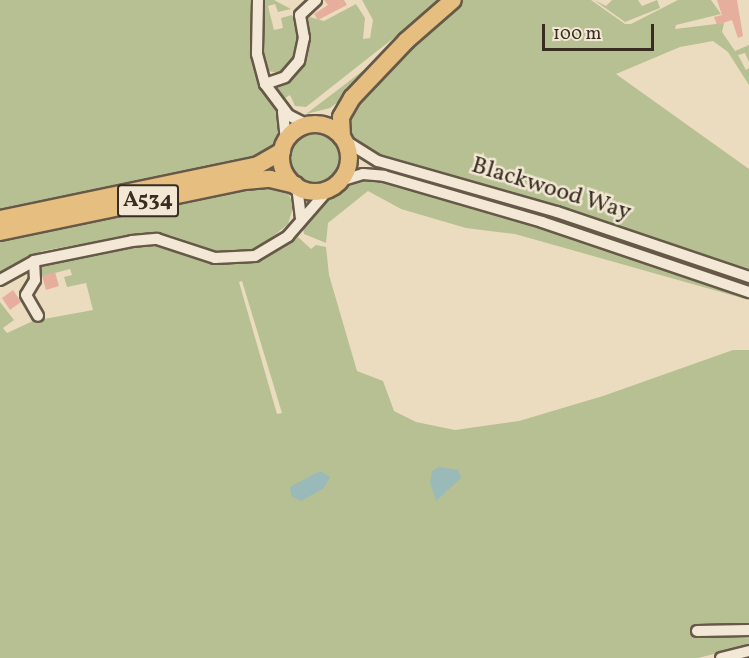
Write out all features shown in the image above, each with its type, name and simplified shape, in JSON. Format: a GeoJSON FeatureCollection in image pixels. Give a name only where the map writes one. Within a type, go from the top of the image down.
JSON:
{"type":"FeatureCollection","features":[{"type":"Feature","properties":{"kind":"highway"},"geometry":{"type":"LineString","coordinates":[[352,98],[342,117],[343,139],[349,163],[334,185],[309,191],[296,186],[284,170],[284,146],[310,125],[352,98],[406,41],[453,0]]}},
{"type":"Feature","properties":{"kind":"highway"},"geometry":{"type":"LineString","coordinates":[[310,125],[326,126],[343,139]]}},
{"type":"Feature","properties":{"kind":"highway","name":"A534"},"geometry":{"type":"LineString","coordinates":[[0,219],[258,165],[284,146]]}},
{"type":"Feature","properties":{"kind":"highway","name":"A534"},"geometry":{"type":"LineString","coordinates":[[0,232],[245,181],[270,179],[296,186]]}},
{"type":"Feature","properties":{"kind":"street"},"geometry":{"type":"LineString","coordinates":[[258,0],[257,54],[265,84],[281,109],[284,146]]}},
{"type":"Feature","properties":{"kind":"street"},"geometry":{"type":"LineString","coordinates":[[265,84],[285,77],[299,61],[304,38],[300,15],[316,0]]}},
{"type":"Feature","properties":{"kind":"street"},"geometry":{"type":"LineString","coordinates":[[281,109],[310,125]]}},
{"type":"Feature","properties":{"kind":"street","name":"Blackwood Way"},"geometry":{"type":"LineString","coordinates":[[343,139],[378,161],[557,212],[749,277]]}},
{"type":"Feature","properties":{"kind":"street","name":"Blackwood Way"},"geometry":{"type":"LineString","coordinates":[[334,185],[363,174],[384,176],[542,222],[749,292]]}},
{"type":"Feature","properties":{"kind":"street"},"geometry":{"type":"LineString","coordinates":[[0,280],[34,261],[157,239],[215,258],[243,259],[280,243],[301,217],[334,185]]}},
{"type":"Feature","properties":{"kind":"street"},"geometry":{"type":"LineString","coordinates":[[296,186],[301,217]]}},
{"type":"Feature","properties":{"kind":"street"},"geometry":{"type":"LineString","coordinates":[[34,261],[35,280],[26,295],[38,316]]}},
{"type":"Feature","properties":{"kind":"street"},"geometry":{"type":"LineString","coordinates":[[697,631],[749,630]]}},
{"type":"Feature","properties":{"kind":"street"},"geometry":{"type":"LineString","coordinates":[[721,658],[749,651]]}},
{"type":"Feature","properties":{"kind":"green space"},"geometry":{"type":"Polygon","coordinates":[[[0,0],[257,0],[252,35],[273,106],[280,117],[276,141],[265,155],[0,211],[0,0]]]}},
{"type":"Feature","properties":{"kind":"green space"},"geometry":{"type":"Polygon","coordinates":[[[264,0],[274,0],[291,9],[278,12],[275,4],[268,6],[274,30],[283,28],[281,18],[292,15],[298,26],[302,48],[282,73],[266,71],[261,39],[264,0]]]}},
{"type":"Feature","properties":{"kind":"green space"},"geometry":{"type":"Polygon","coordinates":[[[362,0],[442,0],[306,107],[295,106],[290,95],[282,100],[274,88],[277,83],[304,62],[307,38],[303,22],[310,17],[324,21],[356,4],[365,18],[363,39],[370,38],[373,20],[362,0]]]}},
{"type":"Feature","properties":{"kind":"green space"},"geometry":{"type":"Polygon","coordinates":[[[463,0],[591,0],[625,24],[631,24],[678,0],[711,0],[721,14],[676,25],[675,29],[724,23],[722,32],[735,51],[749,45],[749,62],[745,53],[738,55],[746,70],[749,68],[749,85],[728,52],[713,41],[680,47],[616,74],[749,169],[749,269],[557,205],[365,150],[358,144],[348,131],[348,116],[378,79],[463,0]]]}},
{"type":"Feature","properties":{"kind":"green space"},"geometry":{"type":"Polygon","coordinates":[[[594,0],[606,6],[612,0],[638,0],[642,6],[657,0],[660,8],[625,22],[594,0]]]}},
{"type":"Feature","properties":{"kind":"green space"},"geometry":{"type":"Polygon","coordinates":[[[369,66],[369,71],[351,92],[330,108],[306,114],[369,66]]]}},
{"type":"Feature","properties":{"kind":"green space"},"geometry":{"type":"Polygon","coordinates":[[[309,130],[321,130],[331,134],[339,142],[343,158],[339,174],[331,182],[321,186],[309,186],[299,182],[291,174],[287,164],[287,152],[291,142],[299,134],[309,130]]]}},
{"type":"Feature","properties":{"kind":"green space"},"geometry":{"type":"Polygon","coordinates":[[[361,179],[382,181],[550,230],[749,300],[515,234],[466,228],[401,209],[368,191],[328,223],[326,243],[304,234],[303,228],[328,201],[361,179]]]}},
{"type":"Feature","properties":{"kind":"green space"},"geometry":{"type":"Polygon","coordinates":[[[247,187],[278,187],[287,191],[294,205],[288,224],[258,249],[222,253],[170,235],[137,234],[42,251],[0,272],[0,242],[247,187]]]}},
{"type":"Feature","properties":{"kind":"green space"},"geometry":{"type":"Polygon","coordinates":[[[298,237],[311,249],[316,245],[326,247],[329,275],[357,371],[383,381],[394,411],[416,422],[455,430],[519,421],[603,396],[733,350],[749,350],[749,645],[698,658],[0,658],[0,302],[14,320],[3,328],[7,333],[33,321],[93,310],[86,283],[67,287],[64,277],[72,275],[70,269],[40,277],[39,265],[140,244],[157,244],[213,262],[234,264],[254,262],[298,237]],[[242,281],[239,282],[277,414],[282,413],[242,281]]]}},
{"type":"Feature","properties":{"kind":"water"},"geometry":{"type":"Polygon","coordinates":[[[439,467],[458,470],[461,478],[436,501],[430,482],[432,471],[439,467]]]}},
{"type":"Feature","properties":{"kind":"water"},"geometry":{"type":"Polygon","coordinates":[[[320,471],[330,477],[324,488],[301,501],[291,496],[290,487],[320,471]]]}},
{"type":"Feature","properties":{"kind":"building"},"geometry":{"type":"Polygon","coordinates":[[[324,0],[344,0],[347,5],[318,20],[314,14],[328,5],[324,0]]]}},
{"type":"Feature","properties":{"kind":"building"},"geometry":{"type":"Polygon","coordinates":[[[717,0],[737,0],[743,36],[738,38],[732,20],[717,25],[714,17],[722,15],[717,0]]]}},
{"type":"Feature","properties":{"kind":"building"},"geometry":{"type":"Polygon","coordinates":[[[55,272],[59,286],[46,290],[42,276],[55,272]]]}},
{"type":"Feature","properties":{"kind":"building"},"geometry":{"type":"Polygon","coordinates":[[[13,290],[21,302],[10,310],[2,298],[13,290]]]}}]}
